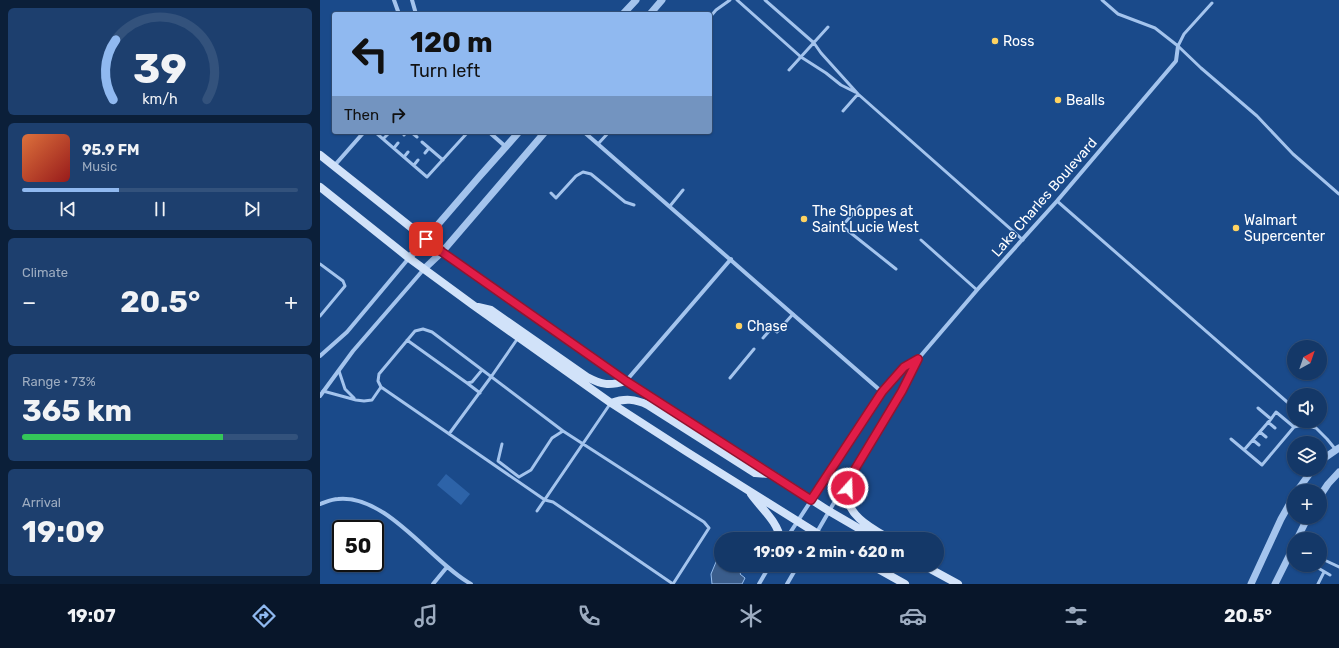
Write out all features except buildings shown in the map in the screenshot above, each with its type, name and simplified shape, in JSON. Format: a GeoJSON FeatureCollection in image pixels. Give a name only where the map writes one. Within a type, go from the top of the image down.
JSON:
{"type":"FeatureCollection","features":[{"type":"Feature","properties":{"kind":"main road"},"geometry":{"type":"LineString","coordinates":[[320,155],[442,252],[626,381],[829,512],[865,532]]}},
{"type":"Feature","properties":{"kind":"main road"},"geometry":{"type":"LineString","coordinates":[[321,190],[473,306],[611,403],[797,522],[810,532]]}},
{"type":"Feature","properties":{"kind":"main road"},"geometry":{"type":"LineString","coordinates":[[473,306],[491,310],[587,377],[597,382],[613,385],[626,381]]}},
{"type":"Feature","properties":{"kind":"main road"},"geometry":{"type":"LineString","coordinates":[[611,403],[627,399],[638,400],[755,473],[770,474]]}},
{"type":"Feature","properties":{"kind":"main road"},"geometry":{"type":"LineString","coordinates":[[852,474],[847,493],[848,500],[853,510],[868,526],[878,532]]}},
{"type":"Feature","properties":{"kind":"main road"},"geometry":{"type":"LineString","coordinates":[[750,492],[758,505],[775,523],[779,532]]}},
{"type":"Feature","properties":{"kind":"main road"},"geometry":{"type":"LineString","coordinates":[[884,572],[905,584]]}},
{"type":"Feature","properties":{"kind":"main road"},"geometry":{"type":"LineString","coordinates":[[937,572],[958,584]]}},
{"type":"Feature","properties":{"kind":"street"},"geometry":{"type":"LineString","coordinates":[[394,0],[398,12]]}},
{"type":"Feature","properties":{"kind":"street"},"geometry":{"type":"LineString","coordinates":[[412,0],[415,12]]}},
{"type":"Feature","properties":{"kind":"street"},"geometry":{"type":"LineString","coordinates":[[625,12],[636,0]]}},
{"type":"Feature","properties":{"kind":"street"},"geometry":{"type":"LineString","coordinates":[[652,12],[662,0]]}},
{"type":"Feature","properties":{"kind":"street","name":"Lake Charles Boulevard"},"geometry":{"type":"LineString","coordinates":[[918,359],[977,290],[1057,201],[1176,61],[1178,46]]}},
{"type":"Feature","properties":{"kind":"street"},"geometry":{"type":"LineString","coordinates":[[334,166],[362,134]]}},
{"type":"Feature","properties":{"kind":"street"},"geometry":{"type":"LineString","coordinates":[[491,134],[506,147]]}},
{"type":"Feature","properties":{"kind":"street"},"geometry":{"type":"LineString","coordinates":[[320,356],[347,332],[409,258],[517,134]]}},
{"type":"Feature","properties":{"kind":"street"},"geometry":{"type":"LineString","coordinates":[[320,396],[353,351],[424,269],[442,252],[543,134]]}},
{"type":"Feature","properties":{"kind":"street"},"geometry":{"type":"LineString","coordinates":[[586,134],[882,392]]}},
{"type":"Feature","properties":{"kind":"street"},"geometry":{"type":"LineString","coordinates":[[626,381],[731,259]]}},
{"type":"Feature","properties":{"kind":"street"},"geometry":{"type":"LineString","coordinates":[[791,532],[882,392],[904,367],[918,359]]}},
{"type":"Feature","properties":{"kind":"street"},"geometry":{"type":"LineString","coordinates":[[817,532],[902,391],[918,359]]}},
{"type":"Feature","properties":{"kind":"street"},"geometry":{"type":"LineString","coordinates":[[1327,458],[1338,451]]}},
{"type":"Feature","properties":{"kind":"street"},"geometry":{"type":"LineString","coordinates":[[1327,486],[1339,472]]}},
{"type":"Feature","properties":{"kind":"street"},"geometry":{"type":"LineString","coordinates":[[320,504],[338,499],[353,500],[368,504],[397,523],[447,567],[471,584]]}},
{"type":"Feature","properties":{"kind":"street"},"geometry":{"type":"LineString","coordinates":[[1251,584],[1287,508]]}},
{"type":"Feature","properties":{"kind":"street"},"geometry":{"type":"LineString","coordinates":[[1275,584],[1287,560]]}},
{"type":"Feature","properties":{"kind":"street"},"geometry":{"type":"LineString","coordinates":[[433,584],[447,567]]}},
{"type":"Feature","properties":{"kind":"street"},"geometry":{"type":"LineString","coordinates":[[759,584],[766,572]]}},
{"type":"Feature","properties":{"kind":"street"},"geometry":{"type":"LineString","coordinates":[[787,584],[794,572]]}},
{"type":"Feature","properties":{"kind":"lane"},"geometry":{"type":"LineString","coordinates":[[712,15],[730,0]]}},
{"type":"Feature","properties":{"kind":"lane"},"geometry":{"type":"LineString","coordinates":[[737,0],[800,57],[826,72],[841,85],[858,94]]}},
{"type":"Feature","properties":{"kind":"lane"},"geometry":{"type":"LineString","coordinates":[[764,0],[814,43],[821,53],[858,94],[1023,240]]}},
{"type":"Feature","properties":{"kind":"lane"},"geometry":{"type":"LineString","coordinates":[[1102,0],[1118,14],[1155,28],[1178,46],[1201,68],[1257,116],[1293,154],[1339,194]]}},
{"type":"Feature","properties":{"kind":"lane"},"geometry":{"type":"LineString","coordinates":[[1178,46],[1184,34],[1212,3]]}},
{"type":"Feature","properties":{"kind":"lane"},"geometry":{"type":"LineString","coordinates":[[789,70],[828,27]]}},
{"type":"Feature","properties":{"kind":"lane"},"geometry":{"type":"LineString","coordinates":[[843,111],[858,94]]}},
{"type":"Feature","properties":{"kind":"lane"},"geometry":{"type":"LineString","coordinates":[[377,134],[427,177],[466,134]]}},
{"type":"Feature","properties":{"kind":"lane"},"geometry":{"type":"LineString","coordinates":[[383,139],[388,134]]}},
{"type":"Feature","properties":{"kind":"lane"},"geometry":{"type":"LineString","coordinates":[[413,134],[417,137]]}},
{"type":"Feature","properties":{"kind":"lane"},"geometry":{"type":"LineString","coordinates":[[598,144],[607,134]]}},
{"type":"Feature","properties":{"kind":"lane"},"geometry":{"type":"LineString","coordinates":[[422,142],[443,160]]}},
{"type":"Feature","properties":{"kind":"lane"},"geometry":{"type":"LineString","coordinates":[[394,148],[398,143]]}},
{"type":"Feature","properties":{"kind":"lane"},"geometry":{"type":"LineString","coordinates":[[425,153],[429,148]]}},
{"type":"Feature","properties":{"kind":"lane"},"geometry":{"type":"LineString","coordinates":[[404,157],[408,152]]}},
{"type":"Feature","properties":{"kind":"lane"},"geometry":{"type":"LineString","coordinates":[[414,165],[418,160]]}},
{"type":"Feature","properties":{"kind":"lane"},"geometry":{"type":"LineString","coordinates":[[551,193],[556,198],[576,176],[583,172],[591,174],[624,202],[634,205]]}},
{"type":"Feature","properties":{"kind":"lane"},"geometry":{"type":"LineString","coordinates":[[670,206],[684,190]]}},
{"type":"Feature","properties":{"kind":"lane"},"geometry":{"type":"LineString","coordinates":[[1057,201],[1287,402]]}},
{"type":"Feature","properties":{"kind":"lane"},"geometry":{"type":"LineString","coordinates":[[860,206],[842,226],[896,269]]}},
{"type":"Feature","properties":{"kind":"lane"},"geometry":{"type":"LineString","coordinates":[[921,240],[977,290]]}},
{"type":"Feature","properties":{"kind":"lane"},"geometry":{"type":"LineString","coordinates":[[320,264],[343,281],[345,286],[320,316]]}},
{"type":"Feature","properties":{"kind":"lane"},"geometry":{"type":"LineString","coordinates":[[763,338],[772,328],[777,332],[793,314]]}},
{"type":"Feature","properties":{"kind":"lane"},"geometry":{"type":"LineString","coordinates":[[423,329],[432,332],[492,377],[582,444],[704,522],[708,528],[673,584],[553,502],[545,500],[449,434],[381,387],[378,381],[379,374],[407,340],[415,331],[423,329]]}},
{"type":"Feature","properties":{"kind":"lane"},"geometry":{"type":"LineString","coordinates":[[449,434],[492,377],[518,337]]}},
{"type":"Feature","properties":{"kind":"lane"},"geometry":{"type":"LineString","coordinates":[[407,340],[480,392]]}},
{"type":"Feature","properties":{"kind":"lane"},"geometry":{"type":"LineString","coordinates":[[730,378],[754,349]]}},
{"type":"Feature","properties":{"kind":"lane"},"geometry":{"type":"LineString","coordinates":[[467,383],[472,382],[482,370]]}},
{"type":"Feature","properties":{"kind":"lane"},"geometry":{"type":"LineString","coordinates":[[339,371],[345,389],[356,400]]}},
{"type":"Feature","properties":{"kind":"lane"},"geometry":{"type":"LineString","coordinates":[[323,391],[364,401],[372,400],[381,387]]}},
{"type":"Feature","properties":{"kind":"lane"},"geometry":{"type":"LineString","coordinates":[[537,511],[611,403]]}},
{"type":"Feature","properties":{"kind":"lane"},"geometry":{"type":"LineString","coordinates":[[1258,408],[1275,428]]}},
{"type":"Feature","properties":{"kind":"lane"},"geometry":{"type":"LineString","coordinates":[[1244,450],[1276,412],[1287,421]]}},
{"type":"Feature","properties":{"kind":"lane"},"geometry":{"type":"LineString","coordinates":[[1232,439],[1262,465],[1293,428]]}},
{"type":"Feature","properties":{"kind":"lane"},"geometry":{"type":"LineString","coordinates":[[1316,428],[1328,438],[1338,451]]}},
{"type":"Feature","properties":{"kind":"lane"},"geometry":{"type":"LineString","coordinates":[[502,444],[498,461],[519,477],[531,470],[552,438],[563,431]]}},
{"type":"Feature","properties":{"kind":"lane"},"geometry":{"type":"LineString","coordinates":[[1260,432],[1266,437]]}},
{"type":"Feature","properties":{"kind":"lane"},"geometry":{"type":"LineString","coordinates":[[1282,434],[1285,437]]}},
{"type":"Feature","properties":{"kind":"lane"},"geometry":{"type":"LineString","coordinates":[[1253,440],[1259,445]]}},
{"type":"Feature","properties":{"kind":"lane"},"geometry":{"type":"LineString","coordinates":[[1273,443],[1277,447]]}},
{"type":"Feature","properties":{"kind":"lane"},"geometry":{"type":"LineString","coordinates":[[1266,451],[1270,455]]}},
{"type":"Feature","properties":{"kind":"lane"},"geometry":{"type":"LineString","coordinates":[[1327,561],[1339,567]]}},
{"type":"Feature","properties":{"kind":"lane"},"geometry":{"type":"LineString","coordinates":[[1318,584],[1324,572],[1330,575]]}},
{"type":"Feature","properties":{"kind":"shaded area"},"geometry":{"type":"Polygon","coordinates":[[[446,474],[470,494],[461,505],[437,485],[446,474]]]}},
{"type":"Feature","properties":{"kind":"shaded area"},"geometry":{"type":"Polygon","coordinates":[[[714,567],[714,572],[741,572],[740,574],[745,578],[742,584],[712,584],[711,574],[714,567]]]}},
{"type":"Feature","properties":{"kind":"place","name":"Ross"},"geometry":{"type":"Point","coordinates":[995,41]}},
{"type":"Feature","properties":{"kind":"place","name":"Bealls"},"geometry":{"type":"Point","coordinates":[1058,100]}},
{"type":"Feature","properties":{"kind":"place","name":"The Shoppes at Saint Lucie West"},"geometry":{"type":"Point","coordinates":[804,219]}},
{"type":"Feature","properties":{"kind":"place","name":"Walmart Supercenter"},"geometry":{"type":"Point","coordinates":[1236,228]}},
{"type":"Feature","properties":{"kind":"place","name":"Chase"},"geometry":{"type":"Point","coordinates":[739,326]}},
{"type":"Feature","properties":{"kind":"route"},"geometry":{"type":"LineString","coordinates":[[426,239],[442,252],[626,381],[811,500],[882,392],[904,367],[918,359],[902,391],[852,474],[848,488]]}}]}
